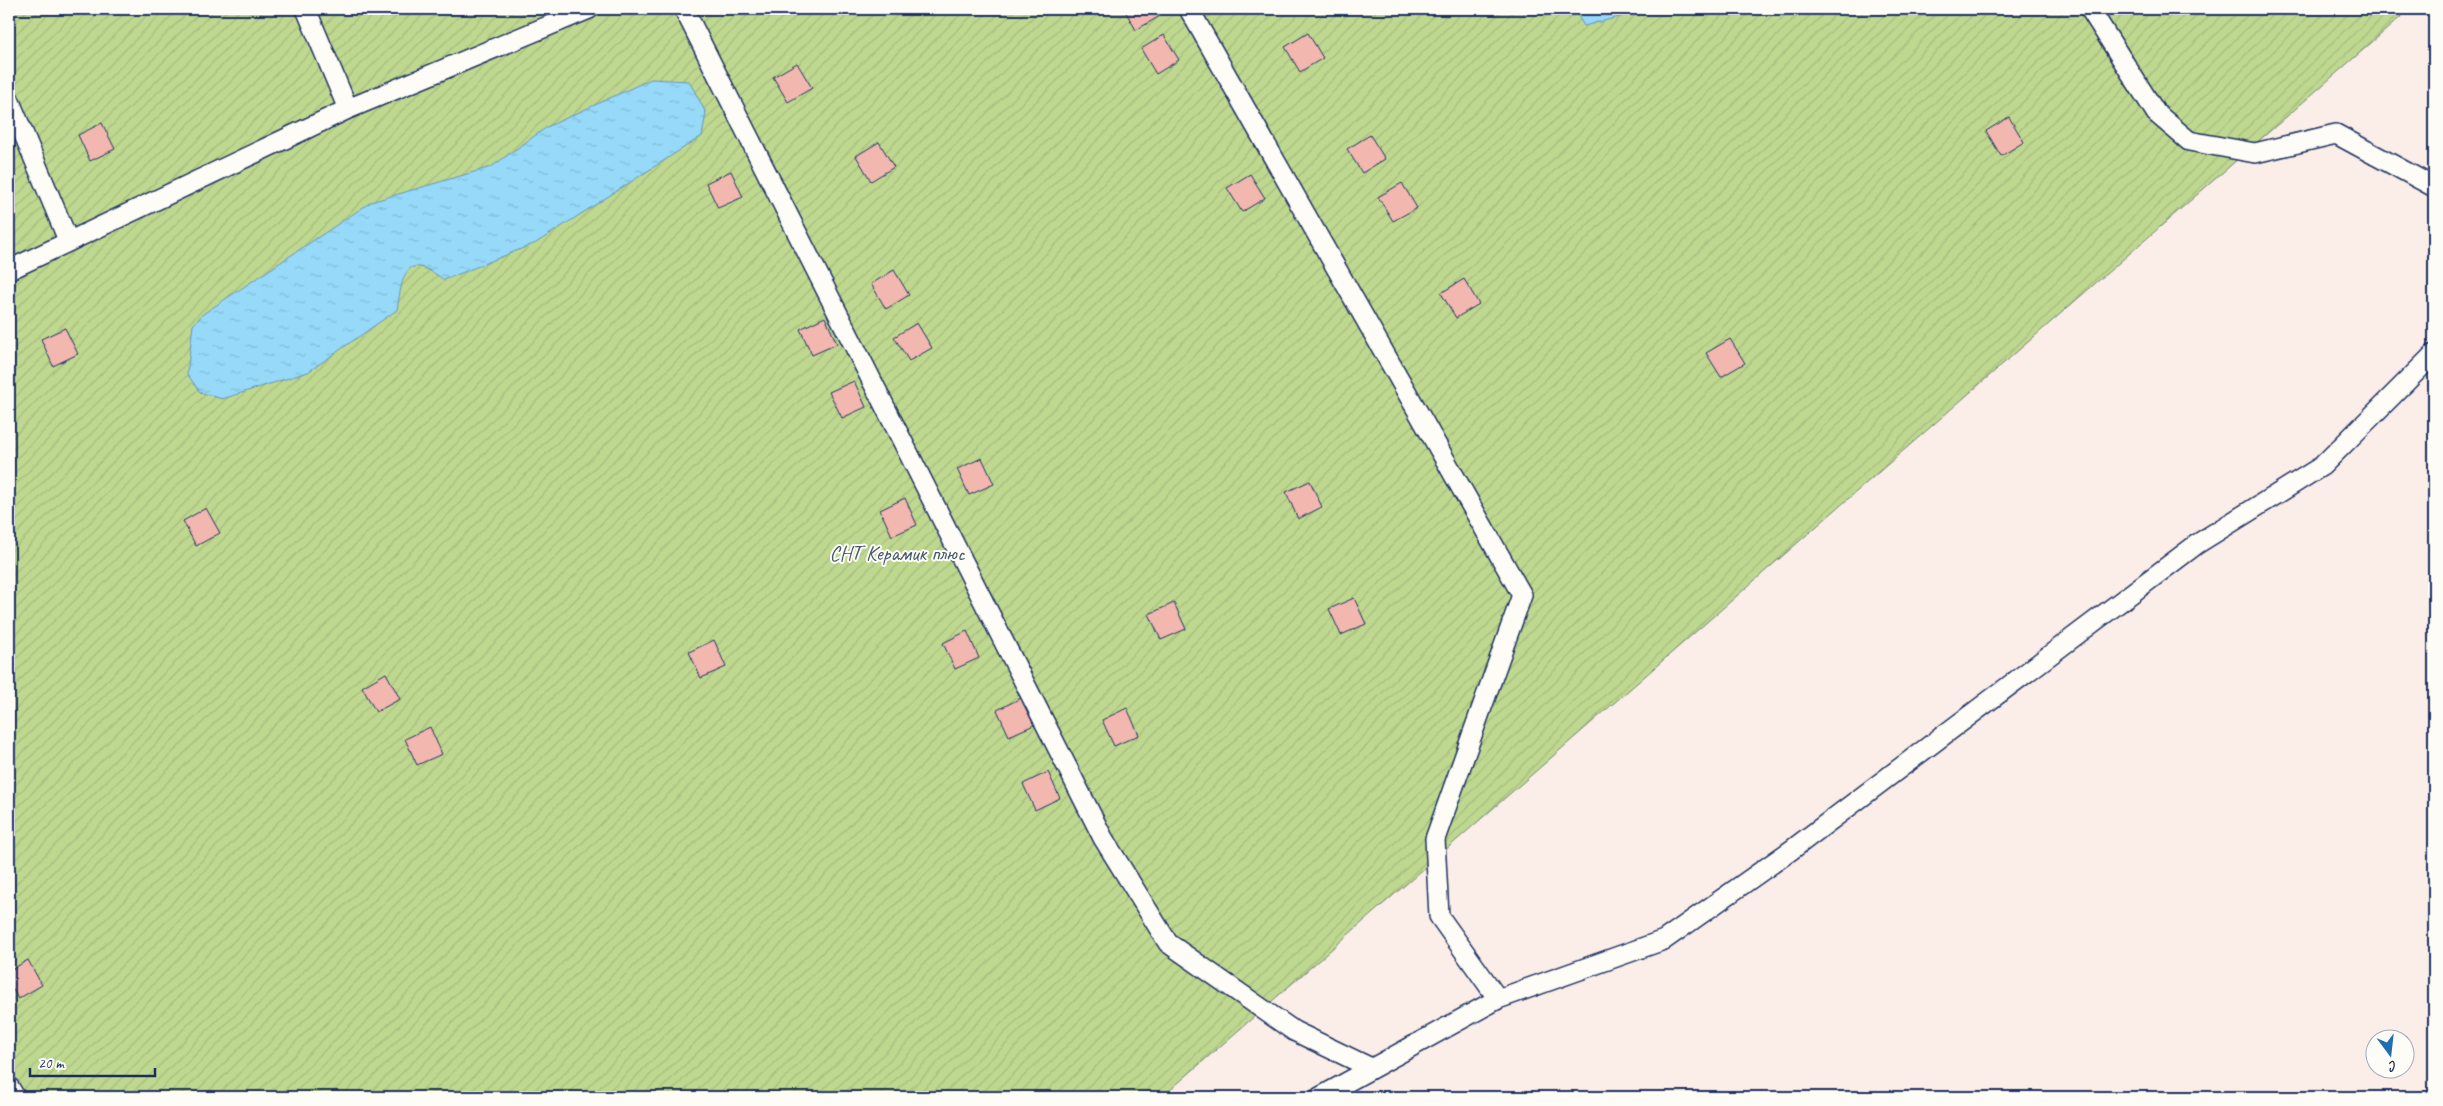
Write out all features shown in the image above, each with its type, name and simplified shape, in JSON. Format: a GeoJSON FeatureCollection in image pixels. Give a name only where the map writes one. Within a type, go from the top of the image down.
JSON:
{"type":"FeatureCollection","features":[{"type":"Feature","properties":{"kind":"lane"},"geometry":{"type":"LineString","coordinates":[[306,9],[348,109]]}},
{"type":"Feature","properties":{"kind":"lane"},"geometry":{"type":"LineString","coordinates":[[9,270],[68,240],[348,109],[589,9]]}},
{"type":"Feature","properties":{"kind":"lane"},"geometry":{"type":"LineString","coordinates":[[684,9],[1103,838],[1168,943],[1294,1031],[1371,1068]]}},
{"type":"Feature","properties":{"kind":"lane"},"geometry":{"type":"LineString","coordinates":[[1189,9],[1522,595],[1435,839],[1439,916],[1498,999]]}},
{"type":"Feature","properties":{"kind":"lane"},"geometry":{"type":"LineString","coordinates":[[2090,9],[2156,113],[2189,141],[2254,153],[2336,134],[2434,187]]}},
{"type":"Feature","properties":{"kind":"lane"},"geometry":{"type":"LineString","coordinates":[[9,99],[68,240]]}},
{"type":"Feature","properties":{"kind":"lane"},"geometry":{"type":"LineString","coordinates":[[1320,1097],[1498,999],[1664,940],[1790,851],[2197,544],[2322,466],[2434,354]]}},
{"type":"Feature","properties":{"kind":"lane"},"geometry":{"type":"LineString","coordinates":[[9,1086],[15,1097]]}},
{"type":"Feature","properties":{"kind":"green space","name":"СНТ Керамик плюс"},"geometry":{"type":"Polygon","coordinates":[[[9,9],[2410,9],[1162,1097],[9,1097],[9,9]]]}},
{"type":"Feature","properties":{"kind":"water"},"geometry":{"type":"Polygon","coordinates":[[[1574,9],[1627,9],[1623,16],[1584,26],[1574,9]]]}},
{"type":"Feature","properties":{"kind":"water"},"geometry":{"type":"Polygon","coordinates":[[[651,79],[689,81],[706,113],[702,136],[536,243],[444,280],[431,271],[421,267],[413,267],[404,277],[397,310],[308,372],[222,399],[200,392],[187,374],[193,325],[203,314],[371,202],[491,167],[547,127],[651,79]]]}},
{"type":"Feature","properties":{"kind":"building"},"geometry":{"type":"Polygon","coordinates":[[[1124,9],[1155,9],[1160,16],[1136,30],[1124,9]]]}},
{"type":"Feature","properties":{"kind":"building"},"geometry":{"type":"Polygon","coordinates":[[[1308,33],[1323,58],[1300,72],[1285,47],[1308,33]]]}},
{"type":"Feature","properties":{"kind":"building"},"geometry":{"type":"Polygon","coordinates":[[[1164,35],[1179,60],[1156,74],[1141,49],[1164,35]]]}},
{"type":"Feature","properties":{"kind":"building"},"geometry":{"type":"Polygon","coordinates":[[[797,63],[812,88],[788,102],[773,77],[797,63]]]}},
{"type":"Feature","properties":{"kind":"building"},"geometry":{"type":"Polygon","coordinates":[[[2009,117],[2024,142],[2001,156],[1986,131],[2009,117]]]}},
{"type":"Feature","properties":{"kind":"building"},"geometry":{"type":"Polygon","coordinates":[[[102,123],[115,149],[90,161],[78,135],[102,123]]]}},
{"type":"Feature","properties":{"kind":"building"},"geometry":{"type":"Polygon","coordinates":[[[1370,135],[1385,159],[1362,173],[1347,149],[1370,135]]]}},
{"type":"Feature","properties":{"kind":"building"},"geometry":{"type":"Polygon","coordinates":[[[879,142],[894,167],[871,181],[856,156],[879,142]]]}},
{"type":"Feature","properties":{"kind":"building"},"geometry":{"type":"Polygon","coordinates":[[[731,171],[743,197],[718,208],[706,183],[731,171]]]}},
{"type":"Feature","properties":{"kind":"building"},"geometry":{"type":"Polygon","coordinates":[[[1250,174],[1265,198],[1242,212],[1227,188],[1250,174]]]}},
{"type":"Feature","properties":{"kind":"building"},"geometry":{"type":"Polygon","coordinates":[[[1402,183],[1417,208],[1393,221],[1378,197],[1402,183]]]}},
{"type":"Feature","properties":{"kind":"building"},"geometry":{"type":"Polygon","coordinates":[[[894,270],[909,295],[886,309],[871,284],[894,270]]]}},
{"type":"Feature","properties":{"kind":"building"},"geometry":{"type":"Polygon","coordinates":[[[1464,279],[1479,304],[1456,318],[1441,293],[1464,279]]]}},
{"type":"Feature","properties":{"kind":"building"},"geometry":{"type":"Polygon","coordinates":[[[825,317],[837,344],[812,355],[800,329],[825,317]]]}},
{"type":"Feature","properties":{"kind":"building"},"geometry":{"type":"Polygon","coordinates":[[[917,323],[932,348],[909,361],[894,337],[917,323]]]}},
{"type":"Feature","properties":{"kind":"building"},"geometry":{"type":"Polygon","coordinates":[[[65,328],[78,354],[53,366],[41,339],[65,328]]]}},
{"type":"Feature","properties":{"kind":"building"},"geometry":{"type":"Polygon","coordinates":[[[1730,339],[1745,363],[1721,377],[1706,353],[1730,339]]]}},
{"type":"Feature","properties":{"kind":"building"},"geometry":{"type":"Polygon","coordinates":[[[854,381],[866,407],[842,418],[829,392],[854,381]]]}},
{"type":"Feature","properties":{"kind":"building"},"geometry":{"type":"Polygon","coordinates":[[[982,458],[994,484],[969,495],[957,469],[982,458]]]}},
{"type":"Feature","properties":{"kind":"building"},"geometry":{"type":"Polygon","coordinates":[[[1310,481],[1322,507],[1298,519],[1286,492],[1310,481]]]}},
{"type":"Feature","properties":{"kind":"building"},"geometry":{"type":"Polygon","coordinates":[[[905,498],[917,525],[892,536],[880,510],[905,498]]]}},
{"type":"Feature","properties":{"kind":"building"},"geometry":{"type":"Polygon","coordinates":[[[206,508],[220,533],[196,546],[183,521],[206,508]]]}},
{"type":"Feature","properties":{"kind":"building"},"geometry":{"type":"Polygon","coordinates":[[[1354,598],[1366,624],[1341,635],[1329,609],[1354,598]]]}},
{"type":"Feature","properties":{"kind":"building"},"geometry":{"type":"Polygon","coordinates":[[[1174,603],[1186,629],[1161,640],[1149,614],[1174,603]]]}},
{"type":"Feature","properties":{"kind":"building"},"geometry":{"type":"Polygon","coordinates":[[[967,631],[979,658],[955,669],[943,643],[967,631]]]}},
{"type":"Feature","properties":{"kind":"building"},"geometry":{"type":"Polygon","coordinates":[[[714,640],[726,667],[701,678],[689,652],[714,640]]]}},
{"type":"Feature","properties":{"kind":"building"},"geometry":{"type":"Polygon","coordinates":[[[386,673],[400,699],[376,712],[362,687],[386,673]]]}},
{"type":"Feature","properties":{"kind":"building"},"geometry":{"type":"Polygon","coordinates":[[[1021,698],[1034,725],[1009,736],[997,710],[1021,698]]]}},
{"type":"Feature","properties":{"kind":"building"},"geometry":{"type":"Polygon","coordinates":[[[1127,708],[1139,735],[1114,746],[1102,720],[1127,708]]]}},
{"type":"Feature","properties":{"kind":"building"},"geometry":{"type":"Polygon","coordinates":[[[430,727],[442,754],[417,765],[405,739],[430,727]]]}},
{"type":"Feature","properties":{"kind":"building"},"geometry":{"type":"Polygon","coordinates":[[[1048,772],[1060,798],[1035,810],[1023,784],[1048,772]]]}},
{"type":"Feature","properties":{"kind":"building"},"geometry":{"type":"Polygon","coordinates":[[[28,960],[42,985],[18,999],[9,982],[9,971],[28,960]]]}}]}
